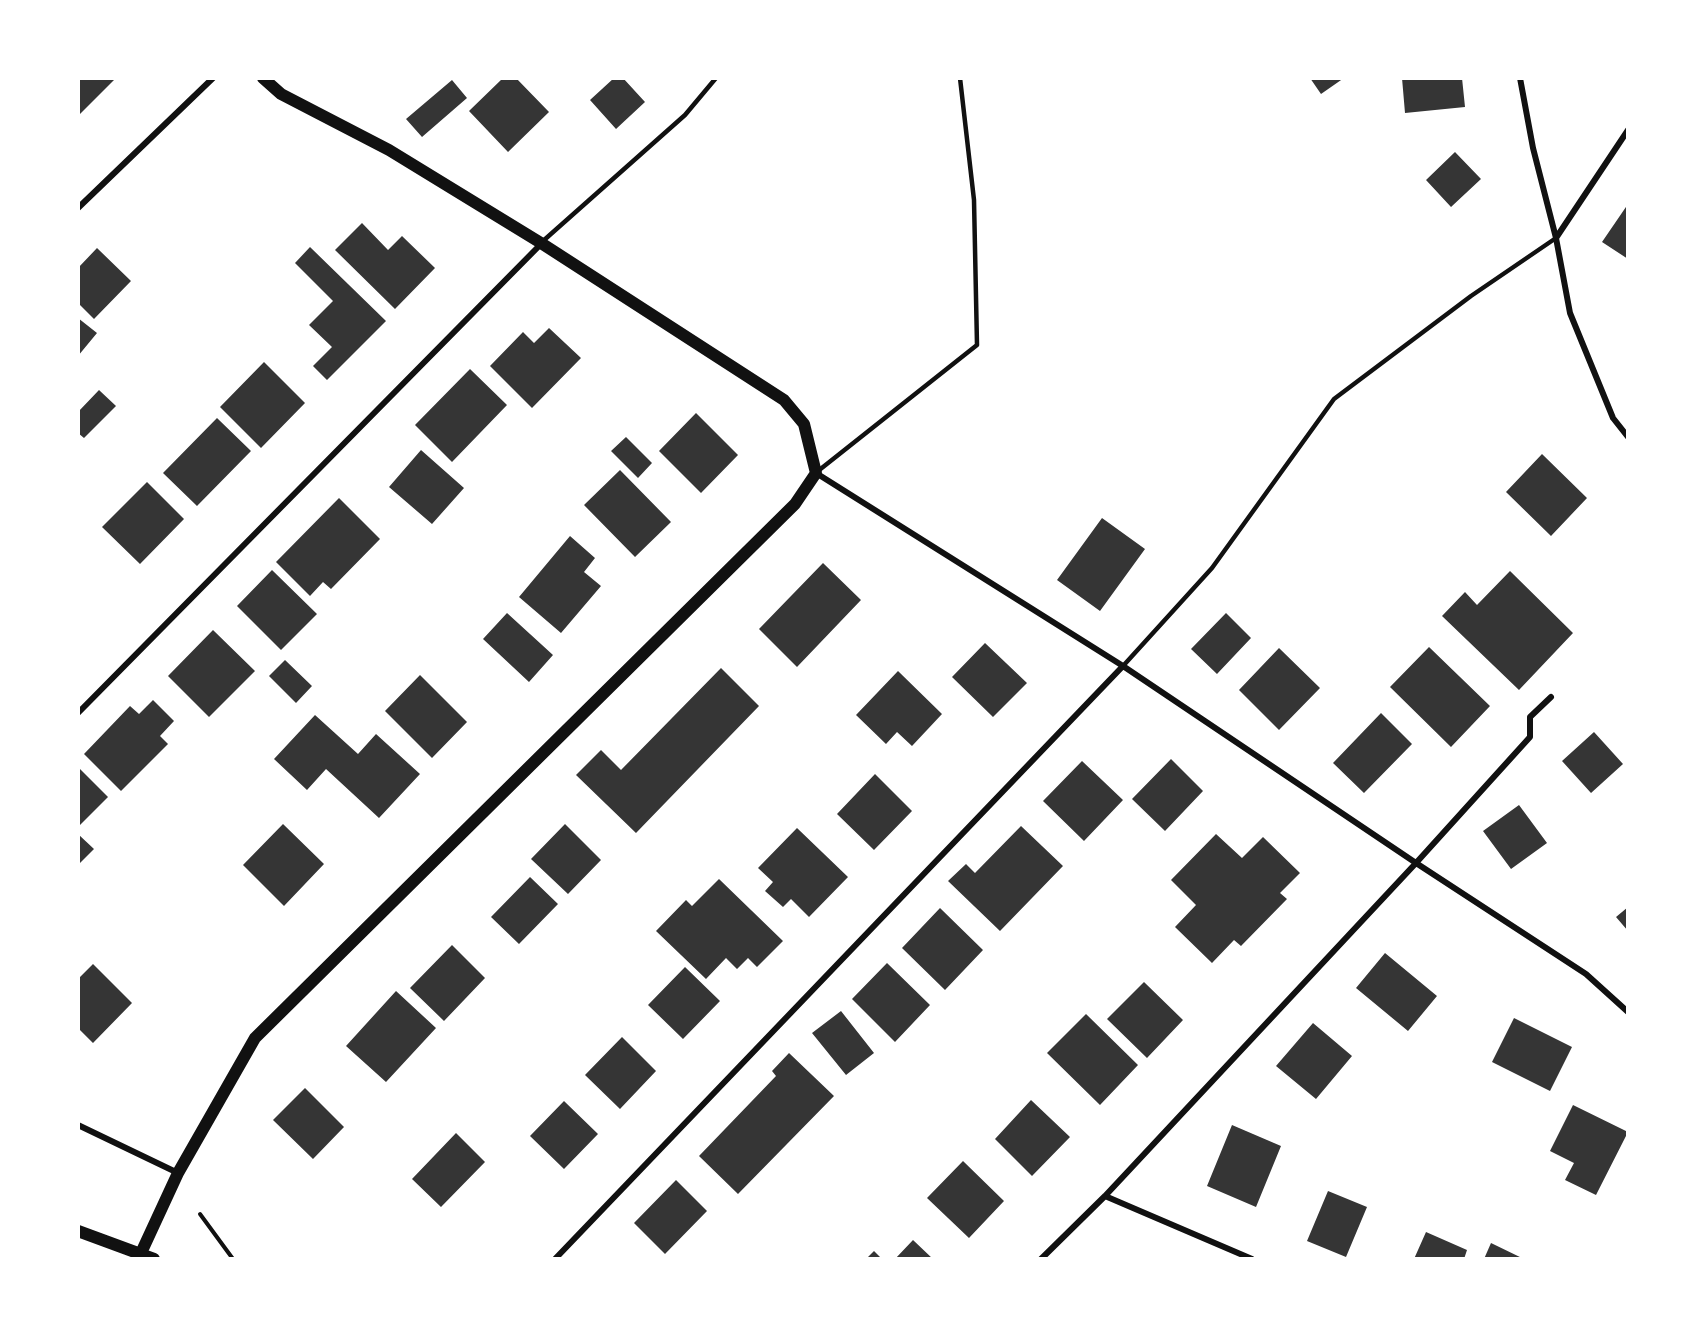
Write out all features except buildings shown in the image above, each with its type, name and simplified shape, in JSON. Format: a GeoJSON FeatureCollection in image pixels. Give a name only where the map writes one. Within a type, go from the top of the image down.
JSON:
{"type":"FeatureCollection","features":[{"type":"Feature","properties":{"kind":"main road"},"geometry":{"type":"LineString","coordinates":[[141,1253],[178,1173],[255,1038],[795,504],[816,473],[804,424],[784,400],[541,243],[389,150],[281,94],[263,78]]}},
{"type":"Feature","properties":{"kind":"main road"},"geometry":{"type":"LineString","coordinates":[[78,1231],[154,1259]]}},
{"type":"Feature","properties":{"kind":"street"},"geometry":{"type":"LineString","coordinates":[[78,208],[213,78]]}},
{"type":"Feature","properties":{"kind":"street"},"geometry":{"type":"LineString","coordinates":[[1520,78],[1533,148],[1556,238],[1570,314],[1613,418],[1628,436]]}},
{"type":"Feature","properties":{"kind":"street"},"geometry":{"type":"LineString","coordinates":[[1556,238],[1628,130]]}},
{"type":"Feature","properties":{"kind":"street"},"geometry":{"type":"LineString","coordinates":[[78,713],[541,243]]}},
{"type":"Feature","properties":{"kind":"street"},"geometry":{"type":"LineString","coordinates":[[816,473],[1123,666],[1586,974],[1628,1012]]}},
{"type":"Feature","properties":{"kind":"street"},"geometry":{"type":"LineString","coordinates":[[555,1259],[1123,666]]}},
{"type":"Feature","properties":{"kind":"street"},"geometry":{"type":"LineString","coordinates":[[1041,1259],[1105,1196],[1416,863],[1530,737],[1530,717],[1551,697]]}},
{"type":"Feature","properties":{"kind":"street"},"geometry":{"type":"LineString","coordinates":[[78,1125],[178,1173]]}},
{"type":"Feature","properties":{"kind":"street"},"geometry":{"type":"LineString","coordinates":[[1105,1196],[1252,1259]]}},
{"type":"Feature","properties":{"kind":"lane"},"geometry":{"type":"LineString","coordinates":[[541,243],[685,115],[716,78]]}},
{"type":"Feature","properties":{"kind":"lane"},"geometry":{"type":"LineString","coordinates":[[816,473],[977,345],[974,200],[960,78]]}},
{"type":"Feature","properties":{"kind":"lane"},"geometry":{"type":"LineString","coordinates":[[1123,666],[1212,568],[1334,399],[1471,296],[1556,238]]}},
{"type":"Feature","properties":{"kind":"path"},"geometry":{"type":"LineString","coordinates":[[200,1214],[233,1259]]}}]}
